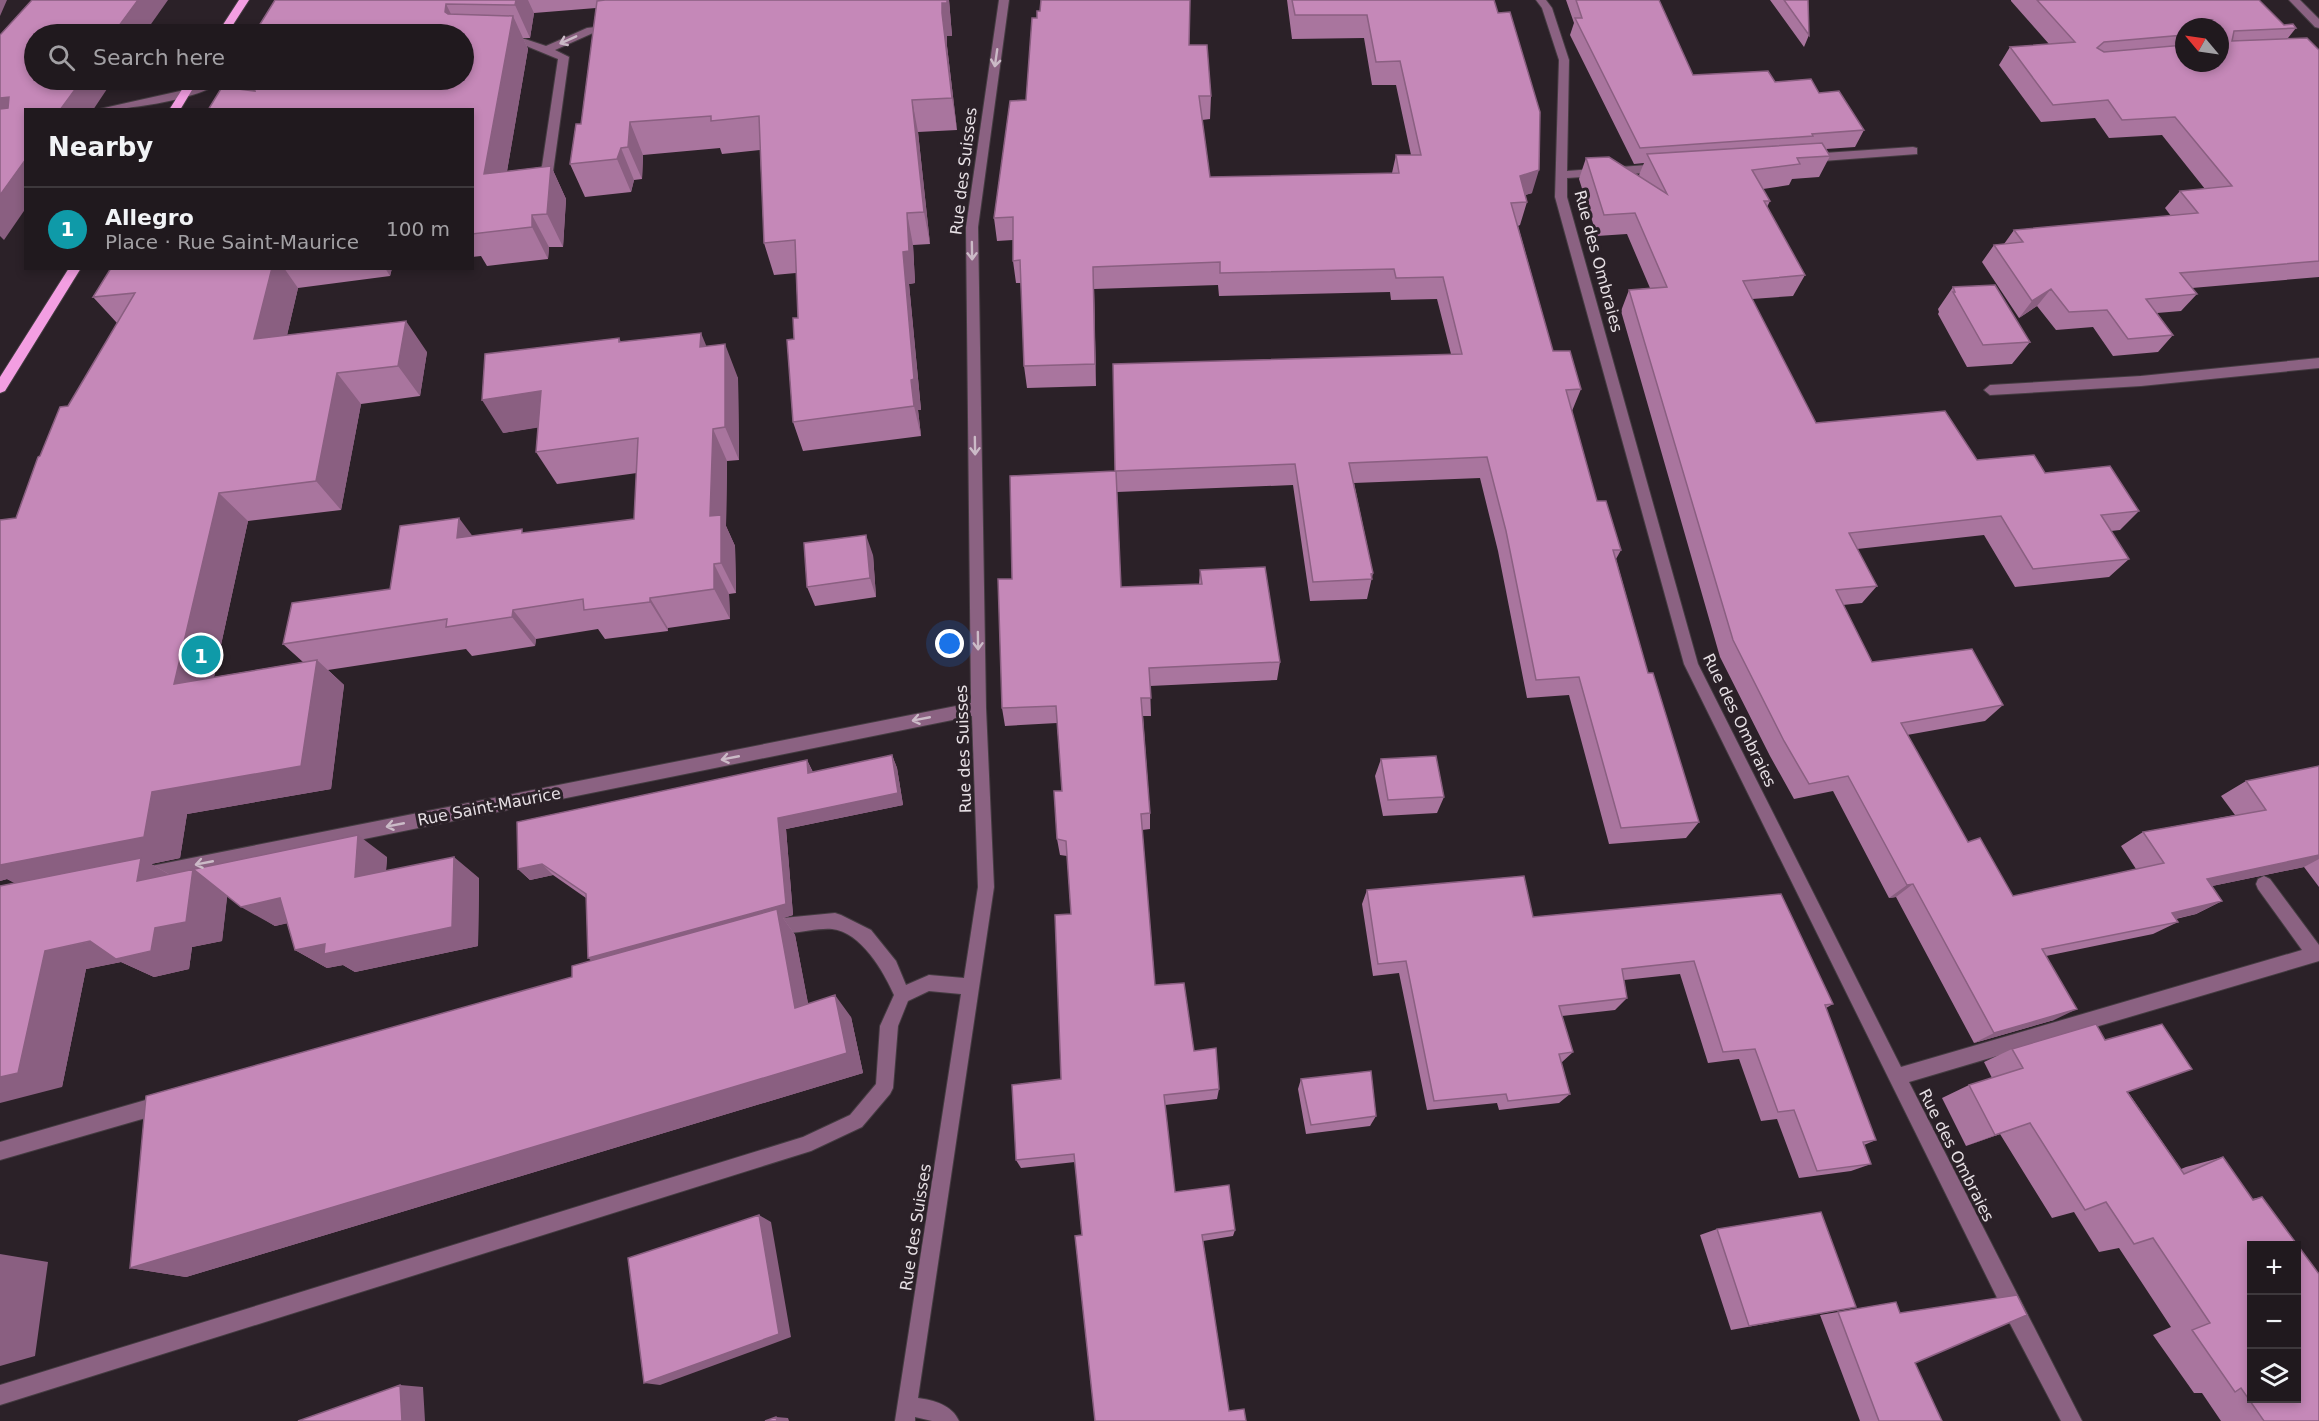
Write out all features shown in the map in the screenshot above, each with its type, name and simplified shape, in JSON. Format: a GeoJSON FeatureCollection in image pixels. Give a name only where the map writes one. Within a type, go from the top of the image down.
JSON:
{"type":"FeatureCollection","features":[{"type":"Feature","properties":{"kind":"main road"},"geometry":{"type":"LineString","coordinates":[[228,24],[244,0]]}},
{"type":"Feature","properties":{"kind":"main road"},"geometry":{"type":"LineString","coordinates":[[175,108],[186,90]]}},
{"type":"Feature","properties":{"kind":"main road"},"geometry":{"type":"LineString","coordinates":[[0,388],[74,270]]}},
{"type":"Feature","properties":{"kind":"street","name":"Rue des Suisses"},"geometry":{"type":"LineString","coordinates":[[906,1414],[986,887],[979,708],[972,226],[1004,0]]}},
{"type":"Feature","properties":{"kind":"street","name":"Rue des Ombraies"},"geometry":{"type":"LineString","coordinates":[[1541,0],[1547,8],[1564,60],[1561,197],[1691,664],[2014,1311],[2072,1421]]}},
{"type":"Feature","properties":{"kind":"street"},"geometry":{"type":"LineString","coordinates":[[2294,0],[2319,25]]}},
{"type":"Feature","properties":{"kind":"street"},"geometry":{"type":"LineString","coordinates":[[546,50],[591,30],[626,27]]}},
{"type":"Feature","properties":{"kind":"street"},"geometry":{"type":"LineString","coordinates":[[474,42],[525,42],[564,57],[544,192]]}},
{"type":"Feature","properties":{"kind":"street"},"geometry":{"type":"LineString","coordinates":[[110,108],[193,90]]}},
{"type":"Feature","properties":{"kind":"street"},"geometry":{"type":"LineString","coordinates":[[1796,159],[1913,151]]}},
{"type":"Feature","properties":{"kind":"street"},"geometry":{"type":"LineString","coordinates":[[1561,175],[1667,168]]}},
{"type":"Feature","properties":{"kind":"street"},"geometry":{"type":"LineString","coordinates":[[1990,390],[2141,381],[2319,363]]}},
{"type":"Feature","properties":{"kind":"street","name":"Rue Saint-Maurice"},"geometry":{"type":"LineString","coordinates":[[128,879],[979,708]]}},
{"type":"Feature","properties":{"kind":"street"},"geometry":{"type":"LineString","coordinates":[[1898,1077],[2317,954],[2264,884]]}},
{"type":"Feature","properties":{"kind":"street"},"geometry":{"type":"LineString","coordinates":[[749,936],[783,926],[835,921],[865,936],[890,967],[902,995]]}},
{"type":"Feature","properties":{"kind":"street"},"geometry":{"type":"LineString","coordinates":[[0,1395],[805,1145],[856,1120],[884,1088],[889,1026],[902,995],[929,984],[971,987]]}},
{"type":"Feature","properties":{"kind":"street"},"geometry":{"type":"LineString","coordinates":[[0,1151],[179,1099]]}},
{"type":"Feature","properties":{"kind":"street"},"geometry":{"type":"LineString","coordinates":[[906,1414],[934,1410],[949,1421]]}},
{"type":"Feature","properties":{"kind":"building"},"geometry":{"type":"Polygon","coordinates":[[[32,0],[138,0],[120,24],[24,24],[24,90],[75,90],[61,108],[24,108],[24,162],[0,195],[0,109],[8,108],[9,97],[0,98],[0,35],[32,0]]]}},
{"type":"Feature","properties":{"kind":"building"},"geometry":{"type":"Polygon","coordinates":[[[275,0],[516,0],[515,5],[446,4],[445,12],[448,14],[513,16],[484,174],[551,166],[547,214],[532,215],[532,227],[474,234],[474,108],[209,108],[220,90],[474,90],[474,24],[260,24],[275,0]]]}},
{"type":"Feature","properties":{"kind":"building"},"geometry":{"type":"Polygon","coordinates":[[[947,0],[947,3],[942,3],[942,13],[952,98],[912,100],[924,212],[907,213],[909,251],[903,252],[914,379],[911,380],[914,406],[793,422],[787,340],[794,339],[793,318],[798,318],[795,240],[764,243],[759,116],[711,121],[711,116],[630,122],[628,147],[621,148],[617,159],[570,164],[576,124],[581,124],[597,1],[947,0]]]}},
{"type":"Feature","properties":{"kind":"building"},"geometry":{"type":"Polygon","coordinates":[[[1041,0],[1190,0],[1189,45],[1207,45],[1211,96],[1199,96],[1210,177],[1399,173],[1396,155],[1421,155],[1400,61],[1376,62],[1367,15],[1295,15],[1292,0],[1494,0],[1498,13],[1510,12],[1540,112],[1539,170],[1520,176],[1527,202],[1511,203],[1553,351],[1570,351],[1581,389],[1566,390],[1597,501],[1606,501],[1621,550],[1613,550],[1648,673],[1653,673],[1699,822],[1621,828],[1579,677],[1536,680],[1506,531],[1487,457],[1349,463],[1373,573],[1371,574],[1372,579],[1313,582],[1295,464],[1116,471],[1121,587],[1202,584],[1200,570],[1265,567],[1280,662],[1149,668],[1151,698],[1141,698],[1150,813],[1141,814],[1155,985],[1184,983],[1194,1051],[1216,1048],[1219,1089],[1164,1095],[1175,1192],[1229,1185],[1235,1230],[1202,1235],[1229,1411],[1244,1409],[1246,1421],[1095,1421],[1075,1236],[1082,1235],[1074,1154],[1016,1160],[1012,1085],[1061,1079],[1055,915],[1071,914],[1066,841],[1057,839],[1054,791],[1062,791],[1056,706],[1002,708],[998,579],[1012,579],[1010,476],[1115,471],[1113,364],[1462,354],[1443,277],[1396,278],[1394,269],[1220,273],[1220,262],[1093,267],[1095,364],[1024,366],[1020,260],[1013,261],[1013,217],[994,218],[1010,101],[1026,100],[1032,18],[1037,18],[1041,0]]]}},
{"type":"Feature","properties":{"kind":"building"},"geometry":{"type":"Polygon","coordinates":[[[1576,0],[1659,0],[1693,75],[1768,71],[1775,82],[1811,79],[1819,93],[1839,91],[1864,130],[1812,134],[1813,136],[1640,148],[1575,18],[1582,18],[1576,0]]]}},
{"type":"Feature","properties":{"kind":"building"},"geometry":{"type":"Polygon","coordinates":[[[1784,0],[1808,0],[1809,35],[1784,0]]]}},
{"type":"Feature","properties":{"kind":"building"},"geometry":{"type":"Polygon","coordinates":[[[2037,0],[2259,0],[2284,25],[2293,24],[2296,28],[2234,31],[2232,41],[2307,38],[2319,50],[2319,261],[2180,273],[2197,294],[2146,299],[2173,335],[2128,339],[2107,310],[2069,312],[2051,289],[2032,301],[1994,245],[2023,242],[2014,230],[2198,213],[2180,191],[2232,186],[2175,117],[2122,120],[2108,100],[2053,105],[2010,47],[2075,42],[2037,0]],[[2175,18],[2175,36],[2104,42],[2097,48],[2104,52],[2175,46],[2175,72],[2229,72],[2229,18],[2175,18]]]}},
{"type":"Feature","properties":{"kind":"building"},"geometry":{"type":"Polygon","coordinates":[[[1822,143],[1830,156],[1797,158],[1800,164],[1752,170],[1770,201],[1764,201],[1805,275],[1743,281],[1816,423],[1945,411],[1977,460],[2034,455],[2045,473],[2110,466],[2139,511],[2101,515],[2129,559],[2033,569],[2001,516],[1849,533],[1877,586],[1836,590],[1872,662],[1972,649],[2003,705],[1901,723],[1968,842],[1980,838],[2013,896],[2164,863],[2143,832],[2266,810],[2246,781],[2319,766],[2319,855],[2207,879],[2222,901],[2172,913],[2178,922],[2042,949],[2077,1009],[1994,1033],[1913,884],[1907,885],[1848,776],[1809,784],[1784,741],[1733,640],[1629,290],[1667,287],[1635,213],[1604,215],[1586,158],[1609,157],[1667,194],[1647,154],[1822,143]]]}},
{"type":"Feature","properties":{"kind":"building"},"geometry":{"type":"Polygon","coordinates":[[[110,270],[271,270],[254,339],[406,321],[398,366],[337,373],[316,481],[219,493],[174,684],[317,660],[301,766],[152,792],[144,837],[0,865],[0,520],[16,518],[38,457],[60,407],[68,406],[135,293],[93,297],[110,270]]]}},
{"type":"Feature","properties":{"kind":"building"},"geometry":{"type":"Polygon","coordinates":[[[1995,285],[2030,342],[1983,345],[1953,292],[1955,292],[1953,287],[1995,285]]]}},
{"type":"Feature","properties":{"kind":"building"},"geometry":{"type":"Polygon","coordinates":[[[701,333],[700,347],[725,344],[725,427],[713,429],[710,516],[721,515],[721,563],[714,564],[714,589],[650,598],[650,602],[584,610],[583,599],[513,610],[512,617],[446,627],[447,619],[283,644],[292,603],[390,589],[400,526],[459,518],[457,538],[522,529],[522,533],[634,519],[638,438],[536,452],[541,391],[482,400],[485,354],[619,338],[619,342],[701,333]]]}},
{"type":"Feature","properties":{"kind":"building"},"geometry":{"type":"Polygon","coordinates":[[[866,535],[870,578],[807,587],[804,543],[866,535]]]}},
{"type":"Feature","properties":{"kind":"building"},"geometry":{"type":"Polygon","coordinates":[[[892,755],[898,793],[778,818],[786,904],[588,958],[586,894],[542,864],[518,869],[517,822],[807,760],[808,773],[892,755]]]}},
{"type":"Feature","properties":{"kind":"building"},"geometry":{"type":"Polygon","coordinates":[[[1436,756],[1444,797],[1388,800],[1381,759],[1436,756]]]}},
{"type":"Feature","properties":{"kind":"building"},"geometry":{"type":"Polygon","coordinates":[[[358,835],[355,877],[454,857],[452,927],[324,954],[325,944],[295,950],[280,898],[241,907],[193,869],[358,835]]]}},
{"type":"Feature","properties":{"kind":"building"},"geometry":{"type":"Polygon","coordinates":[[[141,858],[137,881],[193,869],[186,922],[155,928],[151,951],[116,959],[90,941],[45,951],[18,1073],[0,1077],[0,886],[141,858]]]}},
{"type":"Feature","properties":{"kind":"building"},"geometry":{"type":"Polygon","coordinates":[[[1524,876],[1533,917],[1781,894],[1833,1004],[1825,1005],[1876,1140],[1863,1142],[1871,1164],[1817,1171],[1794,1110],[1778,1112],[1755,1049],[1723,1052],[1694,961],[1622,969],[1627,998],[1559,1006],[1573,1052],[1559,1054],[1570,1094],[1508,1101],[1506,1094],[1434,1101],[1406,961],[1378,964],[1367,890],[1524,876]]]}},
{"type":"Feature","properties":{"kind":"building"},"geometry":{"type":"Polygon","coordinates":[[[777,909],[795,1008],[835,995],[847,1053],[130,1268],[146,1096],[572,977],[572,966],[777,909]]]}},
{"type":"Feature","properties":{"kind":"building"},"geometry":{"type":"Polygon","coordinates":[[[2096,1024],[2105,1040],[2162,1024],[2192,1069],[2127,1092],[2184,1174],[2223,1157],[2253,1200],[2262,1197],[2295,1241],[2247,1241],[2247,1397],[2241,1388],[2235,1392],[2192,1330],[2210,1323],[2153,1238],[2134,1244],[2106,1202],[2085,1210],[2030,1123],[1995,1135],[1969,1085],[2023,1068],[2012,1049],[2096,1024]]]}},
{"type":"Feature","properties":{"kind":"building"},"geometry":{"type":"Polygon","coordinates":[[[1371,1071],[1376,1116],[1311,1125],[1301,1079],[1371,1071]]]}},
{"type":"Feature","properties":{"kind":"building"},"geometry":{"type":"Polygon","coordinates":[[[1821,1212],[1856,1307],[1749,1326],[1717,1229],[1821,1212]]]}},
{"type":"Feature","properties":{"kind":"building"},"geometry":{"type":"Polygon","coordinates":[[[759,1215],[779,1334],[644,1383],[628,1258],[759,1215]]]}},
{"type":"Feature","properties":{"kind":"building"},"geometry":{"type":"Polygon","coordinates":[[[2301,1250],[2319,1274],[2319,1421],[2264,1421],[2251,1403],[2301,1403],[2301,1250]]]}},
{"type":"Feature","properties":{"kind":"building"},"geometry":{"type":"Polygon","coordinates":[[[2017,1295],[2027,1315],[1915,1363],[1942,1421],[1879,1421],[1838,1312],[1896,1302],[1900,1313],[2017,1295]]]}},
{"type":"Feature","properties":{"kind":"building"},"geometry":{"type":"Polygon","coordinates":[[[400,1385],[402,1421],[298,1421],[400,1385]]]}},
{"type":"Feature","properties":{"kind":"building"},"geometry":{"type":"Polygon","coordinates":[[[776,1417],[777,1421],[765,1421],[776,1417]]]}},
{"type":"Feature","properties":{"kind":"place","name":"Allegro"},"geometry":{"type":"Point","coordinates":[201,655]}}]}
